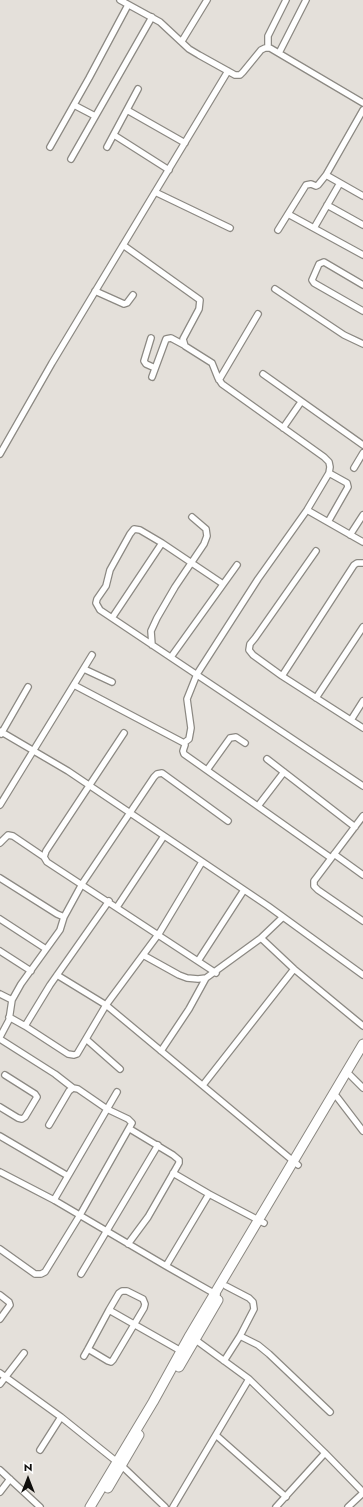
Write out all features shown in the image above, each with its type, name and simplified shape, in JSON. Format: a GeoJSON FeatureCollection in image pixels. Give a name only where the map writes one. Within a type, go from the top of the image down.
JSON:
{"type":"FeatureCollection","features":[{"type":"Feature","properties":{"kind":"main road"},"geometry":{"type":"LineString","coordinates":[[90,1507],[119,1464],[363,1044]]}},
{"type":"Feature","properties":{"kind":"main road"},"geometry":{"type":"LineString","coordinates":[[295,1163],[337,1097],[363,1052]]}},
{"type":"Feature","properties":{"kind":"main road"},"geometry":{"type":"LineString","coordinates":[[217,1295],[226,1286],[261,1221]]}},
{"type":"Feature","properties":{"kind":"main road"},"geometry":{"type":"LineString","coordinates":[[96,1507],[181,1351],[192,1337]]}},
{"type":"Feature","properties":{"kind":"street"},"geometry":{"type":"LineString","coordinates":[[120,0],[152,17],[199,55],[235,74],[240,75],[261,50],[268,48],[363,103]]}},
{"type":"Feature","properties":{"kind":"street"},"geometry":{"type":"LineString","coordinates":[[182,42],[207,0]]}},
{"type":"Feature","properties":{"kind":"street"},"geometry":{"type":"LineString","coordinates":[[268,48],[268,36],[286,0]]}},
{"type":"Feature","properties":{"kind":"street"},"geometry":{"type":"LineString","coordinates":[[279,53],[306,0]]}},
{"type":"Feature","properties":{"kind":"street"},"geometry":{"type":"LineString","coordinates":[[50,147],[128,5]]}},
{"type":"Feature","properties":{"kind":"street"},"geometry":{"type":"LineString","coordinates":[[71,159],[152,17]]}},
{"type":"Feature","properties":{"kind":"street"},"geometry":{"type":"LineString","coordinates":[[0,454],[95,291],[228,71]]}},
{"type":"Feature","properties":{"kind":"street"},"geometry":{"type":"LineString","coordinates":[[107,147],[138,89]]}},
{"type":"Feature","properties":{"kind":"street"},"geometry":{"type":"LineString","coordinates":[[74,104],[95,116]]}},
{"type":"Feature","properties":{"kind":"street"},"geometry":{"type":"LineString","coordinates":[[127,110],[185,142]]}},
{"type":"Feature","properties":{"kind":"street"},"geometry":{"type":"LineString","coordinates":[[278,230],[306,185],[311,184],[316,186],[326,176],[363,110]]}},
{"type":"Feature","properties":{"kind":"street"},"geometry":{"type":"LineString","coordinates":[[114,135],[169,170]]}},
{"type":"Feature","properties":{"kind":"street"},"geometry":{"type":"LineString","coordinates":[[326,176],[363,196]]}},
{"type":"Feature","properties":{"kind":"street"},"geometry":{"type":"LineString","coordinates":[[314,228],[340,183]]}},
{"type":"Feature","properties":{"kind":"street"},"geometry":{"type":"LineString","coordinates":[[155,192],[230,228]]}},
{"type":"Feature","properties":{"kind":"street"},"geometry":{"type":"LineString","coordinates":[[327,206],[363,225]]}},
{"type":"Feature","properties":{"kind":"street"},"geometry":{"type":"LineString","coordinates":[[288,214],[363,255]]}},
{"type":"Feature","properties":{"kind":"street"},"geometry":{"type":"LineString","coordinates":[[123,246],[200,300],[201,304],[199,309],[183,339],[184,345]]}},
{"type":"Feature","properties":{"kind":"street"},"geometry":{"type":"LineString","coordinates":[[363,285],[324,262],[319,264],[313,278],[314,283],[363,311]]}},
{"type":"Feature","properties":{"kind":"street"},"geometry":{"type":"LineString","coordinates":[[275,289],[344,335],[363,344]]}},
{"type":"Feature","properties":{"kind":"street"},"geometry":{"type":"LineString","coordinates":[[95,291],[124,304],[127,303],[133,295]]}},
{"type":"Feature","properties":{"kind":"street"},"geometry":{"type":"LineString","coordinates":[[219,380],[258,314]]}},
{"type":"Feature","properties":{"kind":"street"},"geometry":{"type":"LineString","coordinates":[[151,338],[144,361],[146,364],[155,368]]}},
{"type":"Feature","properties":{"kind":"street"},"geometry":{"type":"LineString","coordinates":[[152,377],[166,339],[171,338],[212,363],[222,384],[329,462],[329,473],[307,510],[258,578],[197,674],[187,699],[191,728],[189,739],[184,743],[185,745],[183,751],[184,754],[258,806],[363,875]]}},
{"type":"Feature","properties":{"kind":"street"},"geometry":{"type":"LineString","coordinates":[[263,374],[363,445]]}},
{"type":"Feature","properties":{"kind":"street"},"geometry":{"type":"LineString","coordinates":[[283,428],[301,402]]}},
{"type":"Feature","properties":{"kind":"street"},"geometry":{"type":"LineString","coordinates":[[354,468],[363,453]]}},
{"type":"Feature","properties":{"kind":"street"},"geometry":{"type":"LineString","coordinates":[[328,522],[348,487],[347,483],[329,473]]}},
{"type":"Feature","properties":{"kind":"street"},"geometry":{"type":"LineString","coordinates":[[307,510],[363,542]]}},
{"type":"Feature","properties":{"kind":"street"},"geometry":{"type":"LineString","coordinates":[[350,535],[363,514]]}},
{"type":"Feature","properties":{"kind":"street"},"geometry":{"type":"LineString","coordinates":[[152,645],[151,631],[157,618],[175,587],[204,544],[207,536],[206,529],[192,517]]}},
{"type":"Feature","properties":{"kind":"street"},"geometry":{"type":"LineString","coordinates":[[223,584],[162,543],[137,529],[134,529],[110,570],[106,586],[97,599],[97,607],[363,786]]}},
{"type":"Feature","properties":{"kind":"street"},"geometry":{"type":"LineString","coordinates":[[112,618],[162,543]]}},
{"type":"Feature","properties":{"kind":"street"},"geometry":{"type":"LineString","coordinates":[[316,551],[250,644],[249,650],[253,655],[282,676],[363,728]]}},
{"type":"Feature","properties":{"kind":"street"},"geometry":{"type":"LineString","coordinates":[[282,676],[354,565],[357,563],[363,563]]}},
{"type":"Feature","properties":{"kind":"street"},"geometry":{"type":"LineString","coordinates":[[171,657],[237,565]]}},
{"type":"Feature","properties":{"kind":"street"},"geometry":{"type":"LineString","coordinates":[[316,698],[363,627]]}},
{"type":"Feature","properties":{"kind":"street"},"geometry":{"type":"LineString","coordinates":[[0,805],[92,655]]}},
{"type":"Feature","properties":{"kind":"street"},"geometry":{"type":"LineString","coordinates":[[84,669],[112,682]]}},
{"type":"Feature","properties":{"kind":"street"},"geometry":{"type":"LineString","coordinates":[[74,685],[184,743]]}},
{"type":"Feature","properties":{"kind":"street"},"geometry":{"type":"LineString","coordinates":[[28,687],[1,732],[34,751],[130,813],[283,917],[363,975]]}},
{"type":"Feature","properties":{"kind":"street"},"geometry":{"type":"LineString","coordinates":[[350,720],[363,701]]}},
{"type":"Feature","properties":{"kind":"street"},"geometry":{"type":"LineString","coordinates":[[44,857],[46,851],[124,733]]}},
{"type":"Feature","properties":{"kind":"street"},"geometry":{"type":"LineString","coordinates":[[207,770],[230,738],[236,736],[245,743]]}},
{"type":"Feature","properties":{"kind":"street"},"geometry":{"type":"LineString","coordinates":[[267,759],[355,827]]}},
{"type":"Feature","properties":{"kind":"street"},"geometry":{"type":"LineString","coordinates":[[258,806],[284,772]]}},
{"type":"Feature","properties":{"kind":"street"},"geometry":{"type":"LineString","coordinates":[[0,1249],[35,1274],[45,1272],[132,1126],[130,1121],[107,1109],[78,1089],[73,1088],[55,1074],[0,1038],[9,1017],[12,1000],[60,930],[64,917],[82,884],[157,774],[162,773],[228,821]]}},
{"type":"Feature","properties":{"kind":"street"},"geometry":{"type":"LineString","coordinates":[[363,816],[314,881],[314,886],[318,890],[363,922]]}},
{"type":"Feature","properties":{"kind":"street"},"geometry":{"type":"LineString","coordinates":[[0,843],[8,835],[13,836],[44,857],[47,862],[109,901],[216,973]]}},
{"type":"Feature","properties":{"kind":"street"},"geometry":{"type":"LineString","coordinates":[[117,907],[164,836]]}},
{"type":"Feature","properties":{"kind":"street"},"geometry":{"type":"LineString","coordinates":[[9,1017],[68,1054],[74,1056],[77,1054],[106,1005],[158,934],[202,862]]}},
{"type":"Feature","properties":{"kind":"street"},"geometry":{"type":"LineString","coordinates":[[0,878],[64,917]]}},
{"type":"Feature","properties":{"kind":"street"},"geometry":{"type":"LineString","coordinates":[[198,961],[244,890]]}},
{"type":"Feature","properties":{"kind":"street"},"geometry":{"type":"LineString","coordinates":[[25,1026],[57,974],[109,901]]}},
{"type":"Feature","properties":{"kind":"street"},"geometry":{"type":"LineString","coordinates":[[143,955],[187,978],[206,978],[216,973],[261,938],[283,917]]}},
{"type":"Feature","properties":{"kind":"street"},"geometry":{"type":"LineString","coordinates":[[0,919],[46,949]]}},
{"type":"Feature","properties":{"kind":"street"},"geometry":{"type":"LineString","coordinates":[[261,938],[294,969],[363,1026]]}},
{"type":"Feature","properties":{"kind":"street"},"geometry":{"type":"LineString","coordinates":[[0,951],[31,971]]}},
{"type":"Feature","properties":{"kind":"street"},"geometry":{"type":"LineString","coordinates":[[203,1085],[294,969]]}},
{"type":"Feature","properties":{"kind":"street"},"geometry":{"type":"LineString","coordinates":[[57,974],[106,1005],[295,1163]]}},
{"type":"Feature","properties":{"kind":"street"},"geometry":{"type":"LineString","coordinates":[[161,1051],[189,1009],[206,978]]}},
{"type":"Feature","properties":{"kind":"street"},"geometry":{"type":"LineString","coordinates":[[0,994],[12,1000]]}},
{"type":"Feature","properties":{"kind":"street"},"geometry":{"type":"LineString","coordinates":[[86,1039],[120,1069]]}},
{"type":"Feature","properties":{"kind":"street"},"geometry":{"type":"LineString","coordinates":[[0,1107],[22,1119],[25,1117],[36,1097],[35,1094],[5,1075]]}},
{"type":"Feature","properties":{"kind":"street"},"geometry":{"type":"LineString","coordinates":[[350,1075],[363,1088]]}},
{"type":"Feature","properties":{"kind":"street"},"geometry":{"type":"LineString","coordinates":[[49,1125],[69,1091],[73,1088]]}},
{"type":"Feature","properties":{"kind":"street"},"geometry":{"type":"LineString","coordinates":[[54,1200],[117,1092]]}},
{"type":"Feature","properties":{"kind":"street"},"geometry":{"type":"LineString","coordinates":[[337,1097],[363,1131]]}},
{"type":"Feature","properties":{"kind":"street"},"geometry":{"type":"LineString","coordinates":[[128,1244],[148,1217],[179,1163],[179,1160],[158,1145],[130,1129]]}},
{"type":"Feature","properties":{"kind":"street"},"geometry":{"type":"LineString","coordinates":[[0,1136],[68,1176]]}},
{"type":"Feature","properties":{"kind":"street"},"geometry":{"type":"LineString","coordinates":[[81,1274],[158,1145]]}},
{"type":"Feature","properties":{"kind":"street"},"geometry":{"type":"LineString","coordinates":[[0,1172],[54,1200],[217,1295]]}},
{"type":"Feature","properties":{"kind":"street"},"geometry":{"type":"LineString","coordinates":[[173,1173],[261,1221]]}},
{"type":"Feature","properties":{"kind":"street"},"geometry":{"type":"LineString","coordinates":[[166,1266],[209,1194]]}},
{"type":"Feature","properties":{"kind":"street"},"geometry":{"type":"LineString","coordinates":[[224,1361],[252,1315],[254,1306],[249,1298],[226,1286]]}},
{"type":"Feature","properties":{"kind":"street"},"geometry":{"type":"LineString","coordinates":[[84,1356],[119,1293],[122,1291],[127,1291],[143,1299],[145,1304],[144,1308],[111,1362],[108,1362],[88,1349]]}},
{"type":"Feature","properties":{"kind":"street"},"geometry":{"type":"LineString","coordinates":[[0,1295],[10,1304],[0,1320]]}},
{"type":"Feature","properties":{"kind":"street"},"geometry":{"type":"LineString","coordinates":[[109,1310],[181,1351]]}},
{"type":"Feature","properties":{"kind":"street"},"geometry":{"type":"LineString","coordinates":[[240,1336],[258,1345],[269,1354],[330,1412]]}},
{"type":"Feature","properties":{"kind":"street"},"geometry":{"type":"LineString","coordinates":[[192,1337],[250,1379],[363,1493],[348,1507]]}},
{"type":"Feature","properties":{"kind":"street"},"geometry":{"type":"LineString","coordinates":[[0,1384],[24,1353]]}},
{"type":"Feature","properties":{"kind":"street"},"geometry":{"type":"LineString","coordinates":[[0,1373],[61,1417],[119,1464],[166,1507]]}},
{"type":"Feature","properties":{"kind":"street"},"geometry":{"type":"LineString","coordinates":[[174,1507],[250,1379]]}},
{"type":"Feature","properties":{"kind":"street"},"geometry":{"type":"LineString","coordinates":[[40,1450],[61,1417]]}},
{"type":"Feature","properties":{"kind":"street"},"geometry":{"type":"LineString","coordinates":[[216,1436],[286,1497]]}},
{"type":"Feature","properties":{"kind":"street"},"geometry":{"type":"LineString","coordinates":[[276,1507],[324,1453]]}},
{"type":"Feature","properties":{"kind":"street"},"geometry":{"type":"LineString","coordinates":[[0,1470],[40,1507]]}},
{"type":"Feature","properties":{"kind":"street"},"geometry":{"type":"LineString","coordinates":[[0,1492],[10,1479]]}}]}
